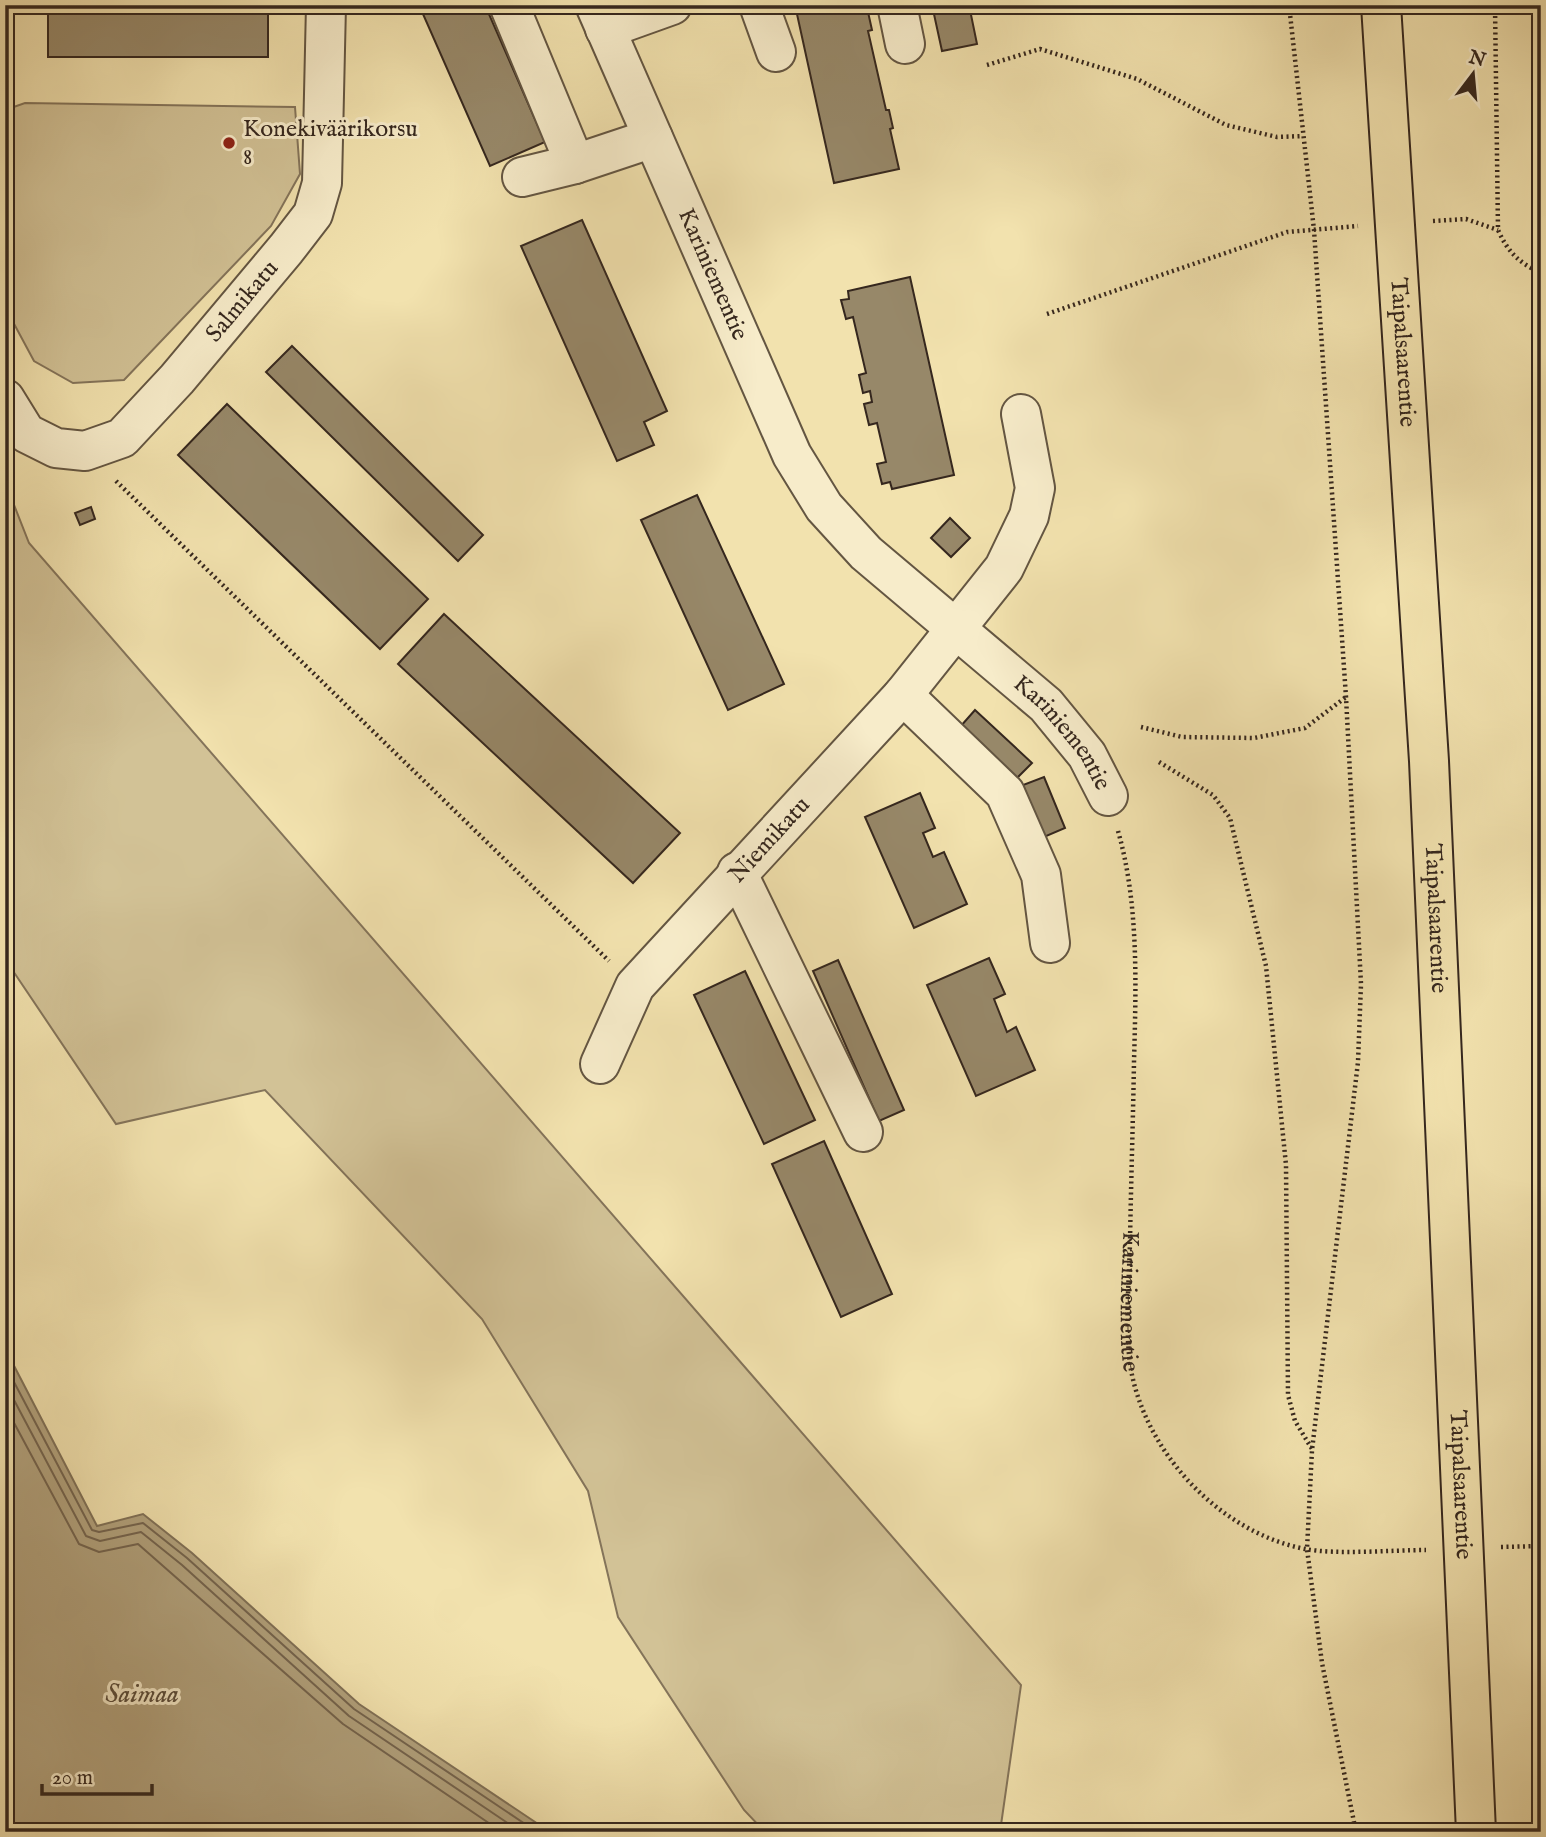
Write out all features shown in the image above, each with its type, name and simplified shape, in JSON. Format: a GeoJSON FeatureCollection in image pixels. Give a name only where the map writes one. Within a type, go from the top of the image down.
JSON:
{"type":"FeatureCollection","features":[{"type":"Feature","properties":{"kind":"main road","name":"Taipalsaarentie"},"geometry":{"type":"LineString","coordinates":[[1381,5],[1429,761],[1476,1832]]}},
{"type":"Feature","properties":{"kind":"street","name":"Salmikatu"},"geometry":{"type":"LineString","coordinates":[[5,399],[26,433],[56,448],[85,451],[122,438],[177,379],[313,214],[322,183],[326,5]]}},
{"type":"Feature","properties":{"kind":"street"},"geometry":{"type":"LineString","coordinates":[[509,5],[575,164]]}},
{"type":"Feature","properties":{"kind":"street"},"geometry":{"type":"LineString","coordinates":[[600,17],[672,5]]}},
{"type":"Feature","properties":{"kind":"street"},"geometry":{"type":"LineString","coordinates":[[759,5],[776,52]]}},
{"type":"Feature","properties":{"kind":"street"},"geometry":{"type":"LineString","coordinates":[[897,5],[905,44]]}},
{"type":"Feature","properties":{"kind":"street","name":"Kariniementie"},"geometry":{"type":"LineString","coordinates":[[600,17],[799,466],[824,507],[866,553],[1046,705],[1087,755],[1108,796]]}},
{"type":"Feature","properties":{"kind":"street"},"geometry":{"type":"LineString","coordinates":[[522,177],[575,164],[653,138]]}},
{"type":"Feature","properties":{"kind":"street","name":"Niemikatu"},"geometry":{"type":"LineString","coordinates":[[600,1064],[635,986],[737,872],[903,695],[1004,568],[1029,516],[1035,488],[1021,414]]}},
{"type":"Feature","properties":{"kind":"street"},"geometry":{"type":"LineString","coordinates":[[903,695],[1005,793],[1041,875],[1050,943]]}},
{"type":"Feature","properties":{"kind":"street"},"geometry":{"type":"LineString","coordinates":[[737,872],[863,1132]]}},
{"type":"Feature","properties":{"kind":"path"},"geometry":{"type":"LineString","coordinates":[[1289,5],[1314,230],[1346,696],[1361,984],[1356,1076],[1312,1450],[1307,1549],[1322,1663],[1356,1832]]}},
{"type":"Feature","properties":{"kind":"path"},"geometry":{"type":"LineString","coordinates":[[1495,5],[1498,230],[1506,247],[1521,264],[1541,274]]}},
{"type":"Feature","properties":{"kind":"path"},"geometry":{"type":"LineString","coordinates":[[987,65],[1040,49],[1137,79],[1226,125],[1277,137],[1303,136]]}},
{"type":"Feature","properties":{"kind":"path"},"geometry":{"type":"LineString","coordinates":[[1048,314],[1287,232],[1466,219],[1498,230]]}},
{"type":"Feature","properties":{"kind":"path"},"geometry":{"type":"LineString","coordinates":[[85,451],[635,986]]}},
{"type":"Feature","properties":{"kind":"path"},"geometry":{"type":"LineString","coordinates":[[1141,727],[1182,737],[1254,738],[1305,728],[1346,696]]}},
{"type":"Feature","properties":{"kind":"path"},"geometry":{"type":"LineString","coordinates":[[1159,762],[1213,795],[1230,818],[1266,966],[1286,1165],[1289,1395],[1295,1421],[1312,1450]]}},
{"type":"Feature","properties":{"kind":"path","name":"Kariniementie"},"geometry":{"type":"LineString","coordinates":[[1108,796],[1123,848],[1131,914],[1136,997],[1128,1306],[1130,1364],[1145,1415],[1167,1457],[1193,1487],[1236,1521],[1276,1541],[1307,1549],[1434,1550]]}},
{"type":"Feature","properties":{"kind":"path"},"geometry":{"type":"LineString","coordinates":[[1496,1548],[1541,1546]]}},
{"type":"Feature","properties":{"kind":"shaded area"},"geometry":{"type":"Polygon","coordinates":[[[25,103],[295,107],[300,174],[271,226],[124,380],[73,383],[34,361],[5,307],[5,110],[25,103]]]}},
{"type":"Feature","properties":{"kind":"shaded area"},"geometry":{"type":"Polygon","coordinates":[[[5,482],[29,543],[1021,1685],[1000,1832],[765,1832],[744,1810],[618,1617],[588,1491],[482,1319],[265,1090],[116,1124],[5,959],[5,482]]]}},
{"type":"Feature","properties":{"kind":"water","name":"Saimaa"},"geometry":{"type":"Polygon","coordinates":[[[5,1355],[11,1360],[97,1526],[143,1514],[192,1553],[359,1704],[550,1832],[5,1832],[5,1355]]]}},
{"type":"Feature","properties":{"kind":"building"},"geometry":{"type":"Polygon","coordinates":[[[48,5],[268,5],[268,57],[48,57],[48,5]]]}},
{"type":"Feature","properties":{"kind":"building"},"geometry":{"type":"Polygon","coordinates":[[[419,5],[485,5],[545,142],[490,166],[419,5]]]}},
{"type":"Feature","properties":{"kind":"building"},"geometry":{"type":"Polygon","coordinates":[[[795,5],[862,5],[864,13],[868,12],[872,30],[868,31],[886,110],[889,110],[893,128],[890,129],[899,169],[834,183],[795,5]]]}},
{"type":"Feature","properties":{"kind":"building"},"geometry":{"type":"Polygon","coordinates":[[[932,5],[969,5],[977,44],[942,51],[932,5]]]}},
{"type":"Feature","properties":{"kind":"building"},"geometry":{"type":"Polygon","coordinates":[[[582,220],[667,411],[644,422],[654,445],[617,461],[521,246],[582,220]]]}},
{"type":"Feature","properties":{"kind":"building"},"geometry":{"type":"Polygon","coordinates":[[[910,277],[954,475],[892,489],[890,482],[882,484],[877,464],[886,462],[877,423],[869,425],[864,404],[872,402],[870,391],[863,393],[859,375],[866,373],[853,317],[846,319],[841,300],[849,299],[848,291],[910,277]]]}},
{"type":"Feature","properties":{"kind":"building"},"geometry":{"type":"Polygon","coordinates":[[[292,346],[483,535],[458,561],[266,372],[292,346]]]}},
{"type":"Feature","properties":{"kind":"building"},"geometry":{"type":"Polygon","coordinates":[[[227,404],[428,599],[380,649],[178,455],[227,404]]]}},
{"type":"Feature","properties":{"kind":"building"},"geometry":{"type":"Polygon","coordinates":[[[697,495],[784,684],[728,710],[641,520],[697,495]]]}},
{"type":"Feature","properties":{"kind":"building"},"geometry":{"type":"Polygon","coordinates":[[[91,507],[95,519],[80,525],[75,513],[91,507]]]}},
{"type":"Feature","properties":{"kind":"building"},"geometry":{"type":"Polygon","coordinates":[[[950,518],[970,538],[951,557],[931,538],[950,518]]]}},
{"type":"Feature","properties":{"kind":"building"},"geometry":{"type":"Polygon","coordinates":[[[444,614],[680,833],[633,883],[398,664],[444,614]]]}},
{"type":"Feature","properties":{"kind":"building"},"geometry":{"type":"Polygon","coordinates":[[[975,710],[1032,763],[1016,779],[960,727],[975,710]]]}},
{"type":"Feature","properties":{"kind":"building"},"geometry":{"type":"Polygon","coordinates":[[[1044,777],[1065,828],[1044,837],[1023,785],[1044,777]]]}},
{"type":"Feature","properties":{"kind":"building"},"geometry":{"type":"Polygon","coordinates":[[[920,793],[935,828],[923,833],[933,857],[944,852],[967,904],[914,928],[865,817],[920,793]]]}},
{"type":"Feature","properties":{"kind":"building"},"geometry":{"type":"Polygon","coordinates":[[[989,958],[1005,994],[994,999],[1007,1032],[1016,1027],[1035,1070],[976,1096],[927,985],[989,958]]]}},
{"type":"Feature","properties":{"kind":"building"},"geometry":{"type":"Polygon","coordinates":[[[838,960],[904,1110],[879,1121],[813,971],[838,960]]]}},
{"type":"Feature","properties":{"kind":"building"},"geometry":{"type":"Polygon","coordinates":[[[745,971],[815,1120],[764,1144],[694,995],[745,971]]]}},
{"type":"Feature","properties":{"kind":"building"},"geometry":{"type":"Polygon","coordinates":[[[824,1141],[892,1294],[841,1317],[772,1164],[824,1141]]]}},
{"type":"Feature","properties":{"kind":"place","name":"Konekiväärikorsu 8"},"geometry":{"type":"Point","coordinates":[229,143]}}]}
